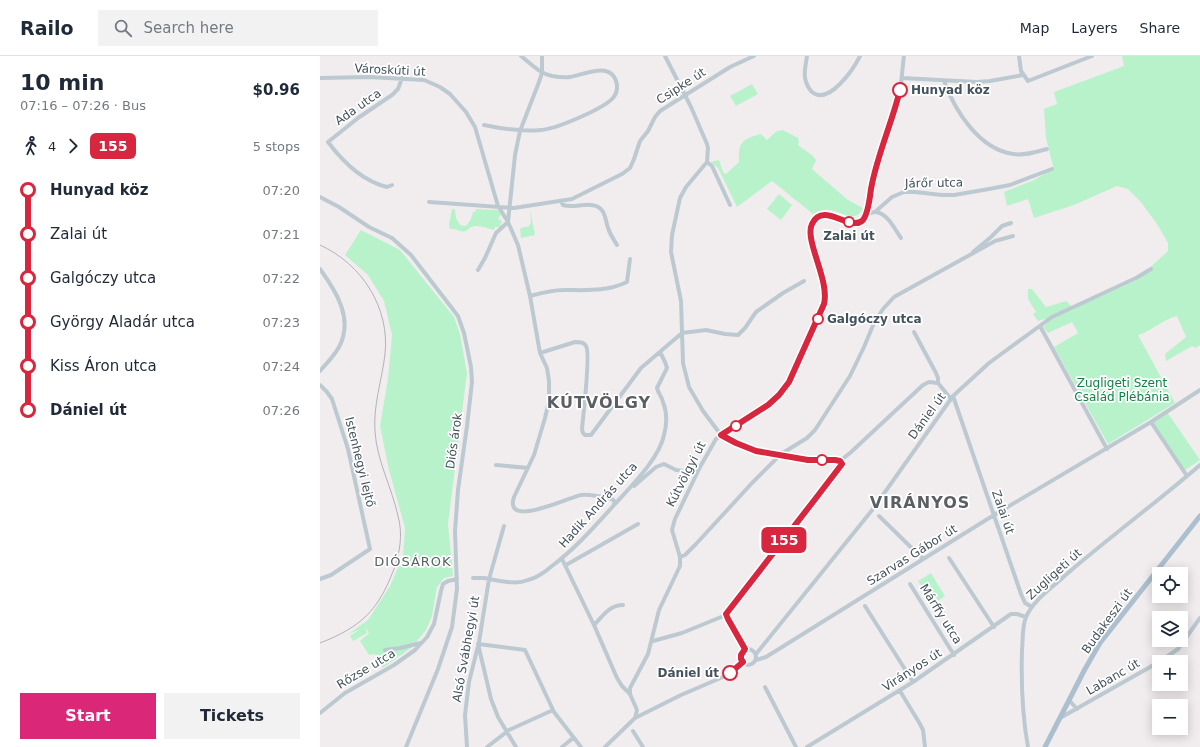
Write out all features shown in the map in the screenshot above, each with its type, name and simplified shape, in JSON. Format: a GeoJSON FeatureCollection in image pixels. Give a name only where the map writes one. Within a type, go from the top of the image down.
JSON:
{"type":"FeatureCollection","features":[{"type":"Feature","properties":{"kind":"main road","name":"Budakeszi út"},"geometry":{"type":"LineString","coordinates":[[1045,747],[1100,643],[1200,516]]}},
{"type":"Feature","properties":{"kind":"street"},"geometry":{"type":"LineString","coordinates":[[484,125],[520,131],[548,129],[576,119],[610,101],[616,95],[617,82],[611,74],[601,70],[565,77],[550,76],[542,72],[521,56]]}},
{"type":"Feature","properties":{"kind":"street"},"geometry":{"type":"LineString","coordinates":[[542,56],[542,72],[520,131],[515,155],[508,222],[516,239],[530,296],[540,353],[547,368],[550,389],[549,400],[539,440],[513,500],[516,509],[528,512],[582,495],[612,499],[615,502],[614,504]]}},
{"type":"Feature","properties":{"kind":"street"},"geometry":{"type":"LineString","coordinates":[[665,56],[685,95],[707,144],[707,162],[682,193],[677,206],[672,235],[671,252],[680,291],[683,363],[689,387],[721,435],[756,451],[781,454],[808,460],[840,461],[923,385],[929,382],[938,383]]}},
{"type":"Feature","properties":{"kind":"street","name":"Csipke út"},"geometry":{"type":"LineString","coordinates":[[429,202],[510,208],[561,201],[578,196],[627,171],[632,164],[640,141],[660,111],[730,67],[754,56]]}},
{"type":"Feature","properties":{"kind":"street"},"geometry":{"type":"LineString","coordinates":[[807,56],[805,78],[806,85],[813,93],[819,95],[834,89],[852,69],[860,56]]}},
{"type":"Feature","properties":{"kind":"street"},"geometry":{"type":"LineString","coordinates":[[866,214],[874,175],[898,98],[904,56]]}},
{"type":"Feature","properties":{"kind":"street"},"geometry":{"type":"LineString","coordinates":[[1018,56],[1023,75],[1028,81],[1092,56]]}},
{"type":"Feature","properties":{"kind":"street"},"geometry":{"type":"LineString","coordinates":[[902,78],[976,82],[1023,75]]}},
{"type":"Feature","properties":{"kind":"street","name":"Városkúti út"},"geometry":{"type":"LineString","coordinates":[[320,78],[402,78],[424,80],[440,87],[450,94],[466,112],[478,136],[498,206],[508,222]]}},
{"type":"Feature","properties":{"kind":"street","name":"Ada utca"},"geometry":{"type":"LineString","coordinates":[[392,185],[387,187],[379,185],[365,177],[342,161],[328,142],[358,118],[392,95],[398,89],[402,78]]}},
{"type":"Feature","properties":{"kind":"street"},"geometry":{"type":"LineString","coordinates":[[944,81],[949,94],[971,128],[991,146],[1014,154],[1024,154],[1047,149]]}},
{"type":"Feature","properties":{"kind":"street"},"geometry":{"type":"LineString","coordinates":[[707,162],[712,166],[730,204]]}},
{"type":"Feature","properties":{"kind":"street","name":"Járőr utca"},"geometry":{"type":"LineString","coordinates":[[866,214],[875,212],[892,197],[904,192],[954,195],[1010,185],[1052,169]]}},
{"type":"Feature","properties":{"kind":"street","name":"Diós árok"},"geometry":{"type":"LineString","coordinates":[[320,197],[339,207],[369,227],[392,238],[411,255],[458,316],[464,333],[471,367],[472,382],[458,490],[455,542],[457,579],[455,606],[449,637],[406,747]]}},
{"type":"Feature","properties":{"kind":"street","name":"Csipke út"},"geometry":{"type":"LineString","coordinates":[[561,201],[563,205],[571,207],[592,205],[599,207],[604,213],[609,229],[617,245]]}},
{"type":"Feature","properties":{"kind":"street"},"geometry":{"type":"LineString","coordinates":[[875,212],[886,217],[900,238]]}},
{"type":"Feature","properties":{"kind":"street","name":"Kútvölgyi út"},"geometry":{"type":"LineString","coordinates":[[680,557],[673,535],[673,526],[700,467],[716,439],[768,405],[779,395],[789,382],[824,304],[826,298],[825,286],[810,234],[812,224],[820,216],[827,215],[857,224],[862,221],[866,214]]}},
{"type":"Feature","properties":{"kind":"street"},"geometry":{"type":"LineString","coordinates":[[478,270],[486,258],[496,233],[508,222]]}},
{"type":"Feature","properties":{"kind":"street"},"geometry":{"type":"LineString","coordinates":[[968,256],[1002,226],[1011,223]]}},
{"type":"Feature","properties":{"kind":"street"},"geometry":{"type":"LineString","coordinates":[[630,694],[632,684],[648,654],[659,610],[680,566],[680,557],[685,555],[696,544],[781,454],[807,438],[819,425],[850,376],[872,326],[889,302],[894,297],[995,241],[1013,236]]}},
{"type":"Feature","properties":{"kind":"street"},"geometry":{"type":"LineString","coordinates":[[530,296],[558,291],[594,291],[616,287],[627,282],[630,259]]}},
{"type":"Feature","properties":{"kind":"street"},"geometry":{"type":"LineString","coordinates":[[320,269],[338,296],[345,324],[343,338],[340,345],[334,355],[320,371]]}},
{"type":"Feature","properties":{"kind":"street","name":"Dániel út"},"geometry":{"type":"LineString","coordinates":[[756,654],[872,509],[952,397],[989,363],[1057,314],[1136,278],[1151,269]]}},
{"type":"Feature","properties":{"kind":"street"},"geometry":{"type":"LineString","coordinates":[[540,353],[575,342],[580,342],[588,349],[582,433],[587,436],[591,435],[641,368],[682,333],[706,330],[738,335],[756,312],[783,293],[804,281]]}},
{"type":"Feature","properties":{"kind":"street"},"geometry":{"type":"LineString","coordinates":[[1040,326],[1107,449]]}},
{"type":"Feature","properties":{"kind":"street","name":"Zalai út"},"geometry":{"type":"LineString","coordinates":[[914,332],[938,376],[938,383],[952,397],[1022,598],[1032,607]]}},
{"type":"Feature","properties":{"kind":"street","name":"Hadik András utca"},"geometry":{"type":"LineString","coordinates":[[473,578],[517,582],[528,580],[546,571],[562,559],[603,518],[614,504],[632,486],[655,456],[664,436],[666,423],[664,402],[657,388],[667,368],[660,352]]}},
{"type":"Feature","properties":{"kind":"street","name":"Istenhegyi lejtő"},"geometry":{"type":"LineString","coordinates":[[320,385],[332,399],[348,449],[370,549],[331,575],[320,579]]}},
{"type":"Feature","properties":{"kind":"street","name":"Szarvas Gábor út"},"geometry":{"type":"LineString","coordinates":[[756,660],[766,657],[994,515],[1151,422],[1200,390]]}},
{"type":"Feature","properties":{"kind":"street"},"geometry":{"type":"LineString","coordinates":[[1151,422],[1187,476]]}},
{"type":"Feature","properties":{"kind":"street"},"geometry":{"type":"LineString","coordinates":[[652,640],[682,633],[726,615],[841,466],[840,461]]}},
{"type":"Feature","properties":{"kind":"street"},"geometry":{"type":"LineString","coordinates":[[632,486],[642,480],[656,467],[664,464],[676,470],[684,471],[700,467]]}},
{"type":"Feature","properties":{"kind":"street"},"geometry":{"type":"LineString","coordinates":[[496,465],[528,468]]}},
{"type":"Feature","properties":{"kind":"street","name":"Zugligeti út"},"geometry":{"type":"LineString","coordinates":[[1028,747],[1024,724],[1022,696],[1022,633],[1026,617],[1032,607],[1042,596],[1086,558],[1200,465]]}},
{"type":"Feature","properties":{"kind":"street"},"geometry":{"type":"LineString","coordinates":[[879,516],[923,559]]}},
{"type":"Feature","properties":{"kind":"street"},"geometry":{"type":"LineString","coordinates":[[566,565],[638,524]]}},
{"type":"Feature","properties":{"kind":"street","name":"Alsó Svábhegyi út"},"geometry":{"type":"LineString","coordinates":[[466,747],[466,709],[470,677],[504,526]]}},
{"type":"Feature","properties":{"kind":"street"},"geometry":{"type":"LineString","coordinates":[[949,558],[994,628]]}},
{"type":"Feature","properties":{"kind":"street"},"geometry":{"type":"LineString","coordinates":[[562,559],[594,625],[617,678],[630,694],[637,710],[635,718]]}},
{"type":"Feature","properties":{"kind":"street","name":"Rőzse utca"},"geometry":{"type":"LineString","coordinates":[[320,713],[345,692],[400,661],[415,650],[422,643],[434,624],[443,584],[457,579]]}},
{"type":"Feature","properties":{"kind":"street","name":"Márffy utca"},"geometry":{"type":"LineString","coordinates":[[910,584],[954,655]]}},
{"type":"Feature","properties":{"kind":"street"},"geometry":{"type":"LineString","coordinates":[[594,625],[607,610],[618,605],[623,605]]}},
{"type":"Feature","properties":{"kind":"street"},"geometry":{"type":"LineString","coordinates":[[865,606],[914,682]]}},
{"type":"Feature","properties":{"kind":"street","name":"Virányos út"},"geometry":{"type":"LineString","coordinates":[[807,747],[914,682],[994,628],[1011,614],[1026,617]]}},
{"type":"Feature","properties":{"kind":"street"},"geometry":{"type":"LineString","coordinates":[[726,615],[745,649]]}},
{"type":"Feature","properties":{"kind":"street","name":"Labanc út"},"geometry":{"type":"LineString","coordinates":[[1169,655],[1178,649],[1200,618]]}},
{"type":"Feature","properties":{"kind":"street","name":"Rőzse utca"},"geometry":{"type":"LineString","coordinates":[[384,650],[422,643]]}},
{"type":"Feature","properties":{"kind":"street"},"geometry":{"type":"LineString","coordinates":[[516,747],[498,717],[491,699],[478,644],[525,650],[553,710],[581,747]]}},
{"type":"Feature","properties":{"kind":"street"},"geometry":{"type":"LineString","coordinates":[[743,662],[750,664],[756,660],[756,654],[752,649],[745,649]]}},
{"type":"Feature","properties":{"kind":"street"},"geometry":{"type":"LineString","coordinates":[[743,662],[741,655],[745,649]]}},
{"type":"Feature","properties":{"kind":"street"},"geometry":{"type":"LineString","coordinates":[[605,747],[635,718],[723,678],[743,662]]}},
{"type":"Feature","properties":{"kind":"street","name":"Labanc út"},"geometry":{"type":"LineString","coordinates":[[1060,718],[1152,666]]}},
{"type":"Feature","properties":{"kind":"street"},"geometry":{"type":"LineString","coordinates":[[765,687],[796,747]]}},
{"type":"Feature","properties":{"kind":"street"},"geometry":{"type":"LineString","coordinates":[[900,691],[923,730],[925,747]]}},
{"type":"Feature","properties":{"kind":"street","name":"Labanc út"},"geometry":{"type":"LineString","coordinates":[[1069,700],[1077,709]]}},
{"type":"Feature","properties":{"kind":"street"},"geometry":{"type":"LineString","coordinates":[[487,747],[506,732],[553,710]]}},
{"type":"Feature","properties":{"kind":"street"},"geometry":{"type":"LineString","coordinates":[[633,731],[643,747]]}},
{"type":"Feature","properties":{"kind":"street"},"geometry":{"type":"LineString","coordinates":[[562,747],[573,738]]}},
{"type":"Feature","properties":{"kind":"green space","name":"Zugligeti Szent Család Plébánia"},"geometry":{"type":"Polygon","coordinates":[[[1122,56],[1200,56],[1200,345],[1196,348],[1192,346],[1166,361],[1165,354],[1186,337],[1177,316],[1138,335],[1175,403],[1108,444],[1054,347],[1078,333],[1072,322],[1048,333],[1043,327],[1047,323],[1045,319],[1038,321],[1033,314],[1036,312],[1028,299],[1028,289],[1032,289],[1046,307],[1066,301],[1074,308],[1135,281],[1168,251],[1168,243],[1157,224],[1140,201],[1128,189],[1117,186],[1074,205],[1034,218],[1028,199],[1007,206],[1004,192],[1054,170],[1046,138],[1044,109],[1057,104],[1054,92],[1124,66],[1122,56]]]}},
{"type":"Feature","properties":{"kind":"green space"},"geometry":{"type":"Polygon","coordinates":[[[752,84],[758,94],[736,106],[730,96],[752,84]]]}},
{"type":"Feature","properties":{"kind":"green space"},"geometry":{"type":"Polygon","coordinates":[[[783,130],[798,138],[798,145],[816,160],[812,169],[848,200],[863,208],[859,214],[848,216],[835,211],[821,210],[813,214],[772,181],[737,207],[718,168],[711,162],[719,160],[725,174],[739,162],[739,150],[742,142],[761,134],[767,140],[777,131],[783,130]]]}},
{"type":"Feature","properties":{"kind":"green space"},"geometry":{"type":"Polygon","coordinates":[[[779,194],[792,205],[781,220],[767,209],[779,194]]]}},
{"type":"Feature","properties":{"kind":"green space"},"geometry":{"type":"Polygon","coordinates":[[[452,209],[455,209],[456,218],[460,225],[466,226],[476,209],[498,210],[501,214],[498,219],[502,221],[500,227],[495,227],[494,230],[479,226],[469,228],[466,231],[450,229],[449,225],[452,209]]]}},
{"type":"Feature","properties":{"kind":"green space"},"geometry":{"type":"Polygon","coordinates":[[[530,209],[535,235],[521,238],[520,229],[529,226],[531,223],[530,209]]]}},
{"type":"Feature","properties":{"kind":"green space"},"geometry":{"type":"Polygon","coordinates":[[[361,230],[400,250],[454,317],[460,334],[467,373],[448,524],[453,576],[444,578],[437,587],[432,616],[426,630],[412,647],[383,668],[375,654],[369,655],[360,641],[369,633],[365,627],[367,633],[353,641],[350,636],[360,629],[347,635],[368,620],[390,586],[403,556],[405,528],[389,470],[380,426],[388,378],[392,335],[384,301],[368,275],[345,255],[361,230]]]}},
{"type":"Feature","properties":{"kind":"green space"},"geometry":{"type":"Polygon","coordinates":[[[1167,412],[1200,460],[1184,471],[1151,422],[1167,412]]]}},
{"type":"Feature","properties":{"kind":"green space"},"geometry":{"type":"Polygon","coordinates":[[[931,573],[945,596],[933,604],[918,581],[931,573]]]}},
{"type":"Feature","properties":{"kind":"tram line"},"geometry":{"type":"LineString","coordinates":[[320,245],[335,253],[349,264],[360,276],[370,289],[378,304],[383,320],[385,354],[376,402],[375,432],[376,443],[400,523],[401,536],[398,556],[394,569],[388,584],[374,607],[366,616],[347,631],[320,643]]}},
{"type":"Feature","properties":{"kind":"bus line","name":"155"},"geometry":{"type":"LineString","coordinates":[[730,673],[743,662],[741,655],[745,649],[726,614],[842,464],[840,461],[835,460],[808,460],[781,454],[756,451],[721,435],[768,405],[779,395],[789,382],[826,298],[825,286],[810,234],[812,224],[814,220],[820,216],[827,215],[857,224],[864,220],[874,175],[900,90]]}},
{"type":"Feature","properties":{"kind":"place","name":"Hunyad köz"},"geometry":{"type":"Point","coordinates":[900,90]}},
{"type":"Feature","properties":{"kind":"place","name":"Zalai út"},"geometry":{"type":"Point","coordinates":[849,222]}},
{"type":"Feature","properties":{"kind":"place","name":"Galgóczy utca"},"geometry":{"type":"Point","coordinates":[818,319]}},
{"type":"Feature","properties":{"kind":"place","name":"Dániel út"},"geometry":{"type":"Point","coordinates":[730,673]}},
{"type":"Feature","properties":{"kind":"district","name":"KÚTVÖLGY"},"geometry":{"type":"Point","coordinates":[599,402]}},
{"type":"Feature","properties":{"kind":"district","name":"VIRÁNYOS"},"geometry":{"type":"Point","coordinates":[920,502]}},
{"type":"Feature","properties":{"kind":"district","name":"DIÓSÁROK"},"geometry":{"type":"Point","coordinates":[413,561]}}]}
